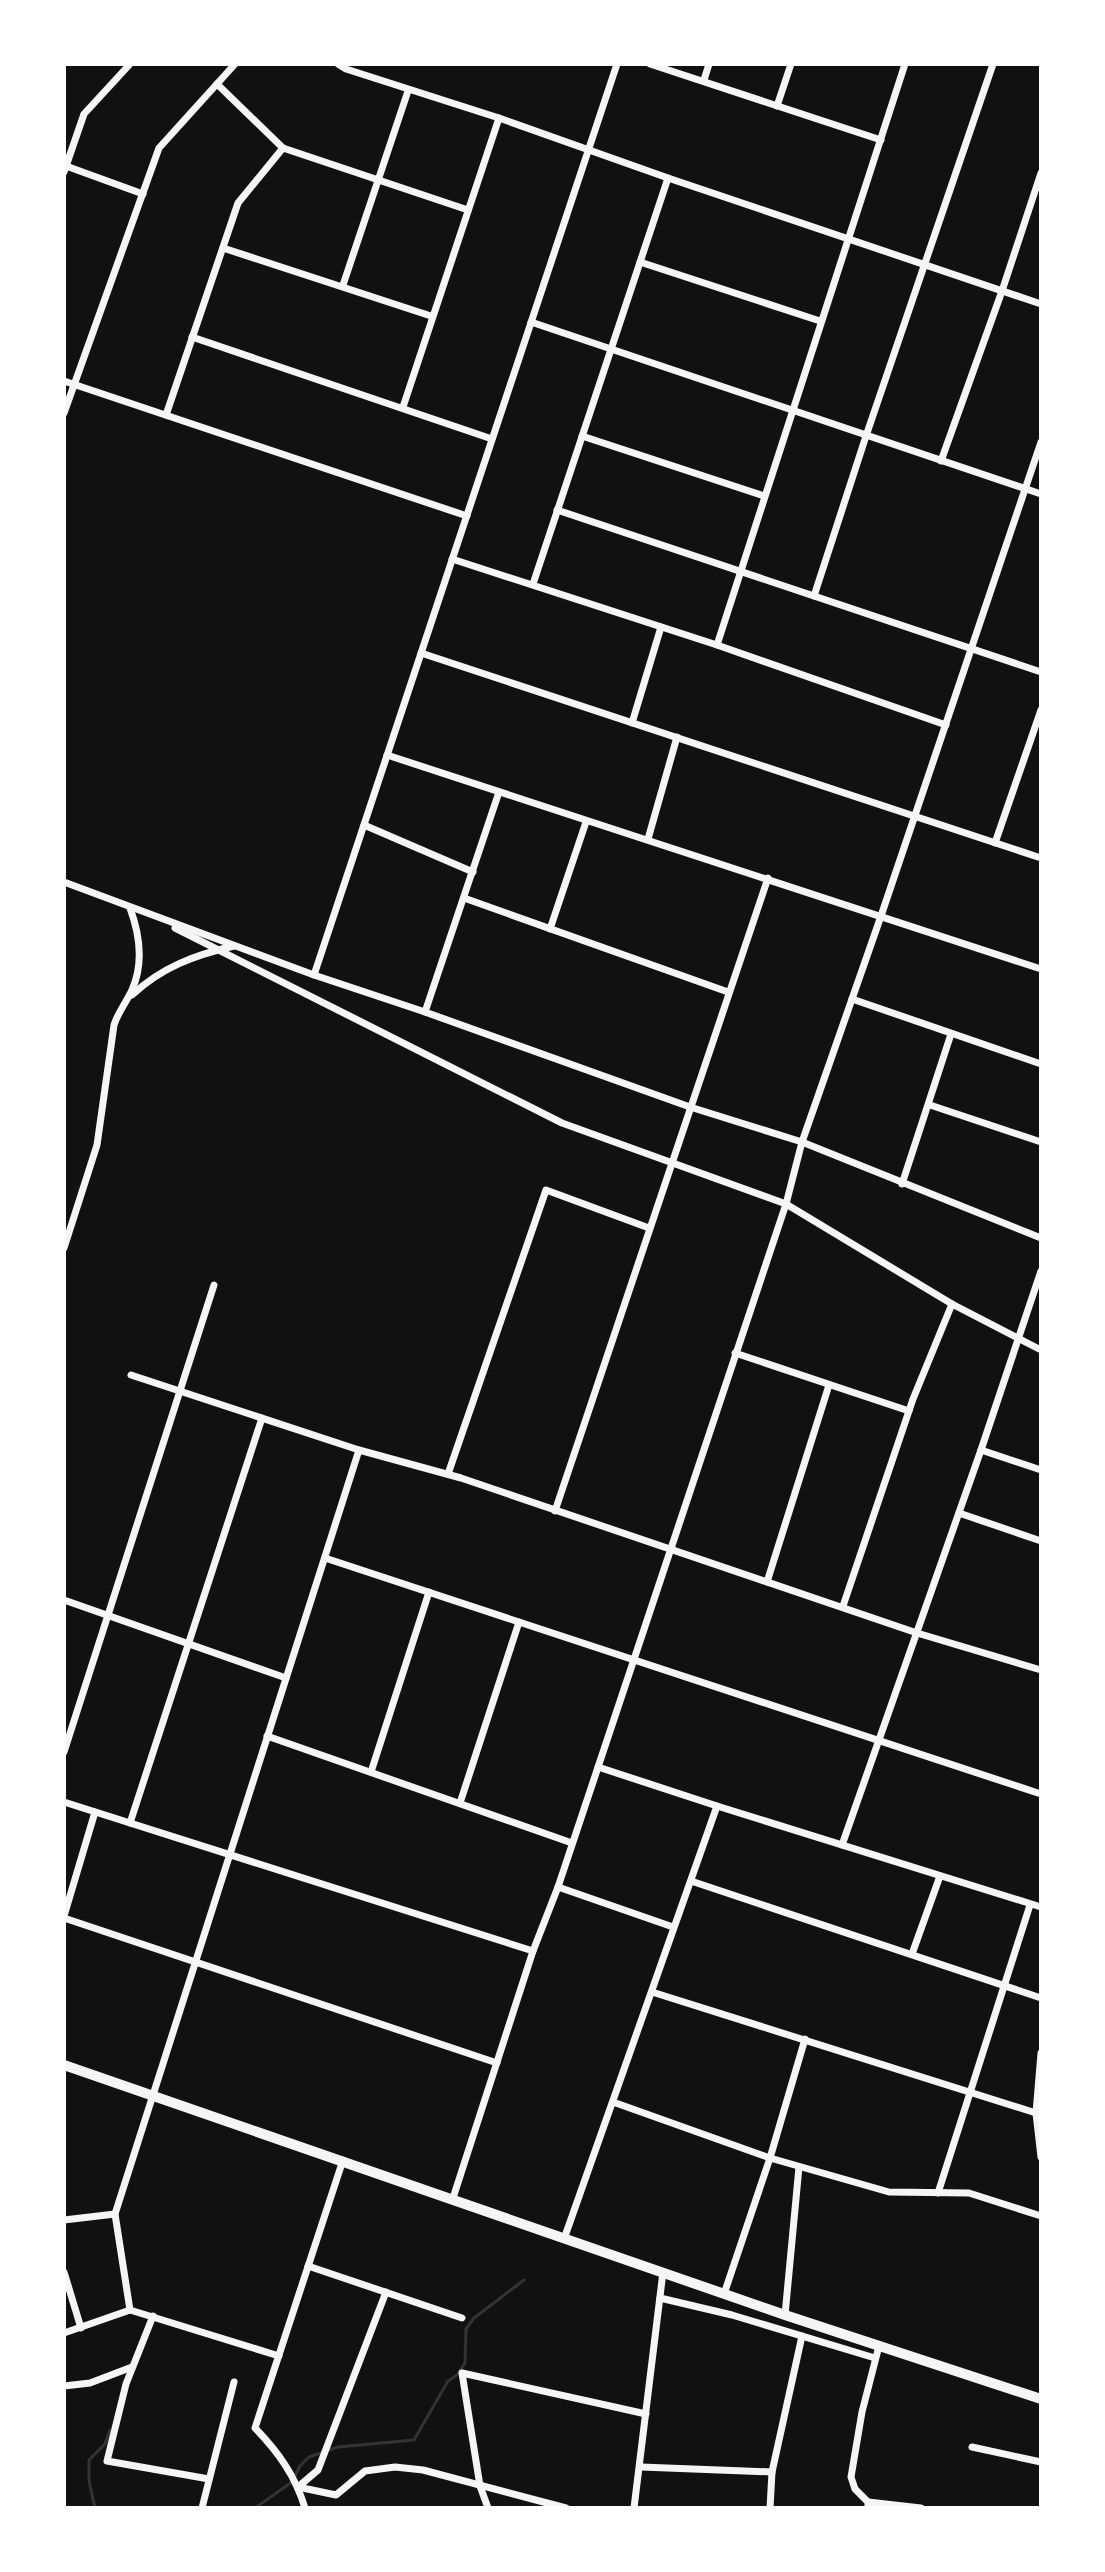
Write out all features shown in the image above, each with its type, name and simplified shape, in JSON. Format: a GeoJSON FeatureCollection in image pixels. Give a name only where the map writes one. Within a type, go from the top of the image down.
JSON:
{"type":"FeatureCollection","features":[{"type":"Feature","properties":{"kind":"main road"},"geometry":{"type":"LineString","coordinates":[[64,2065],[785,2315],[1041,2399]]}},
{"type":"Feature","properties":{"kind":"street"},"geometry":{"type":"LineString","coordinates":[[130,64],[84,114],[65,169],[143,194]]}},
{"type":"Feature","properties":{"kind":"street"},"geometry":{"type":"LineString","coordinates":[[64,413],[159,148],[235,64]]}},
{"type":"Feature","properties":{"kind":"street"},"geometry":{"type":"LineString","coordinates":[[338,64],[408,91],[499,118],[1041,304]]}},
{"type":"Feature","properties":{"kind":"street"},"geometry":{"type":"LineString","coordinates":[[314,975],[617,64]]}},
{"type":"Feature","properties":{"kind":"street"},"geometry":{"type":"LineString","coordinates":[[650,64],[881,140]]}},
{"type":"Feature","properties":{"kind":"street"},"geometry":{"type":"LineString","coordinates":[[704,80],[709,64]]}},
{"type":"Feature","properties":{"kind":"street"},"geometry":{"type":"LineString","coordinates":[[777,106],[791,64]]}},
{"type":"Feature","properties":{"kind":"street"},"geometry":{"type":"LineString","coordinates":[[717,645],[905,64]]}},
{"type":"Feature","properties":{"kind":"street"},"geometry":{"type":"LineString","coordinates":[[814,596],[993,64]]}},
{"type":"Feature","properties":{"kind":"street"},"geometry":{"type":"LineString","coordinates":[[217,84],[283,148],[468,210]]}},
{"type":"Feature","properties":{"kind":"street"},"geometry":{"type":"LineString","coordinates":[[343,285],[408,91]]}},
{"type":"Feature","properties":{"kind":"street"},"geometry":{"type":"LineString","coordinates":[[403,407],[499,118]]}},
{"type":"Feature","properties":{"kind":"street"},"geometry":{"type":"LineString","coordinates":[[166,415],[242,197],[283,148]]}},
{"type":"Feature","properties":{"kind":"street"},"geometry":{"type":"LineString","coordinates":[[941,461],[1041,173]]}},
{"type":"Feature","properties":{"kind":"street"},"geometry":{"type":"LineString","coordinates":[[533,584],[668,178]]}},
{"type":"Feature","properties":{"kind":"street"},"geometry":{"type":"LineString","coordinates":[[223,248],[431,316]]}},
{"type":"Feature","properties":{"kind":"street"},"geometry":{"type":"LineString","coordinates":[[640,262],[820,321]]}},
{"type":"Feature","properties":{"kind":"street"},"geometry":{"type":"LineString","coordinates":[[531,322],[1041,494]]}},
{"type":"Feature","properties":{"kind":"street"},"geometry":{"type":"LineString","coordinates":[[192,337],[492,439]]}},
{"type":"Feature","properties":{"kind":"street"},"geometry":{"type":"LineString","coordinates":[[64,381],[467,516]]}},
{"type":"Feature","properties":{"kind":"street"},"geometry":{"type":"LineString","coordinates":[[582,436],[764,496]]}},
{"type":"Feature","properties":{"kind":"street"},"geometry":{"type":"LineString","coordinates":[[453,2198],[533,1951],[558,1887],[786,1204],[802,1142],[1041,442]]}},
{"type":"Feature","properties":{"kind":"street"},"geometry":{"type":"LineString","coordinates":[[557,510],[1041,672]]}},
{"type":"Feature","properties":{"kind":"street"},"geometry":{"type":"LineString","coordinates":[[452,559],[717,645],[946,725]]}},
{"type":"Feature","properties":{"kind":"street"},"geometry":{"type":"LineString","coordinates":[[632,723],[661,627]]}},
{"type":"Feature","properties":{"kind":"street"},"geometry":{"type":"LineString","coordinates":[[421,653],[1041,858]]}},
{"type":"Feature","properties":{"kind":"street"},"geometry":{"type":"LineString","coordinates":[[995,843],[1041,710]]}},
{"type":"Feature","properties":{"kind":"street"},"geometry":{"type":"LineString","coordinates":[[648,839],[677,737]]}},
{"type":"Feature","properties":{"kind":"street"},"geometry":{"type":"LineString","coordinates":[[387,755],[1041,969]]}},
{"type":"Feature","properties":{"kind":"street"},"geometry":{"type":"LineString","coordinates":[[425,1012],[499,792]]}},
{"type":"Feature","properties":{"kind":"street"},"geometry":{"type":"LineString","coordinates":[[550,929],[586,822]]}},
{"type":"Feature","properties":{"kind":"street"},"geometry":{"type":"LineString","coordinates":[[364,825],[473,872]]}},
{"type":"Feature","properties":{"kind":"street"},"geometry":{"type":"LineString","coordinates":[[555,1511],[768,878]]}},
{"type":"Feature","properties":{"kind":"street"},"geometry":{"type":"LineString","coordinates":[[64,882],[314,975],[690,1107],[802,1142],[1041,1238]]}},
{"type":"Feature","properties":{"kind":"street"},"geometry":{"type":"LineString","coordinates":[[464,898],[728,992]]}},
{"type":"Feature","properties":{"kind":"street"},"geometry":{"type":"LineString","coordinates":[[125,1002],[138,970],[140,949],[138,928],[130,908]]}},
{"type":"Feature","properties":{"kind":"street"},"geometry":{"type":"LineString","coordinates":[[149,915],[562,1123],[786,1204],[952,1304],[1041,1350]]}},
{"type":"Feature","properties":{"kind":"street"},"geometry":{"type":"LineString","coordinates":[[64,1248],[97,1145],[114,1025],[119,1010],[148,980],[164,969],[234,946]]}},
{"type":"Feature","properties":{"kind":"street"},"geometry":{"type":"LineString","coordinates":[[852,999],[1041,1064]]}},
{"type":"Feature","properties":{"kind":"street"},"geometry":{"type":"LineString","coordinates":[[902,1184],[951,1034]]}},
{"type":"Feature","properties":{"kind":"street"},"geometry":{"type":"LineString","coordinates":[[930,1105],[1041,1142]]}},
{"type":"Feature","properties":{"kind":"street"},"geometry":{"type":"LineString","coordinates":[[448,1474],[546,1190],[649,1228]]}},
{"type":"Feature","properties":{"kind":"street"},"geometry":{"type":"LineString","coordinates":[[842,1845],[1041,1271]]}},
{"type":"Feature","properties":{"kind":"street"},"geometry":{"type":"LineString","coordinates":[[64,1752],[214,1285]]}},
{"type":"Feature","properties":{"kind":"street"},"geometry":{"type":"LineString","coordinates":[[843,1606],[909,1411],[952,1304]]}},
{"type":"Feature","properties":{"kind":"street"},"geometry":{"type":"LineString","coordinates":[[735,1353],[909,1411]]}},
{"type":"Feature","properties":{"kind":"street"},"geometry":{"type":"LineString","coordinates":[[131,1375],[359,1450],[448,1474],[917,1633],[1041,1670]]}},
{"type":"Feature","properties":{"kind":"street"},"geometry":{"type":"LineString","coordinates":[[767,1582],[829,1385]]}},
{"type":"Feature","properties":{"kind":"street"},"geometry":{"type":"LineString","coordinates":[[130,1823],[262,1418]]}},
{"type":"Feature","properties":{"kind":"street"},"geometry":{"type":"LineString","coordinates":[[130,2310],[115,2214],[359,1450]]}},
{"type":"Feature","properties":{"kind":"street"},"geometry":{"type":"LineString","coordinates":[[981,1450],[1041,1470]]}},
{"type":"Feature","properties":{"kind":"street"},"geometry":{"type":"LineString","coordinates":[[959,1513],[1041,1541]]}},
{"type":"Feature","properties":{"kind":"street"},"geometry":{"type":"LineString","coordinates":[[325,1558],[1041,1794]]}},
{"type":"Feature","properties":{"kind":"street"},"geometry":{"type":"LineString","coordinates":[[371,1772],[429,1592]]}},
{"type":"Feature","properties":{"kind":"street"},"geometry":{"type":"LineString","coordinates":[[64,1600],[286,1678]]}},
{"type":"Feature","properties":{"kind":"street"},"geometry":{"type":"LineString","coordinates":[[460,1803],[519,1622]]}},
{"type":"Feature","properties":{"kind":"street"},"geometry":{"type":"LineString","coordinates":[[267,1736],[572,1843]]}},
{"type":"Feature","properties":{"kind":"street"},"geometry":{"type":"LineString","coordinates":[[598,1767],[1041,1907]]}},
{"type":"Feature","properties":{"kind":"street"},"geometry":{"type":"LineString","coordinates":[[64,1802],[533,1951]]}},
{"type":"Feature","properties":{"kind":"street"},"geometry":{"type":"LineString","coordinates":[[564,2239],[717,1806]]}},
{"type":"Feature","properties":{"kind":"street"},"geometry":{"type":"LineString","coordinates":[[95,1812],[64,1917],[497,2063]]}},
{"type":"Feature","properties":{"kind":"street"},"geometry":{"type":"LineString","coordinates":[[912,1954],[940,1876]]}},
{"type":"Feature","properties":{"kind":"street"},"geometry":{"type":"LineString","coordinates":[[691,1881],[1041,1998]]}},
{"type":"Feature","properties":{"kind":"street"},"geometry":{"type":"LineString","coordinates":[[558,1887],[673,1927]]}},
{"type":"Feature","properties":{"kind":"street"},"geometry":{"type":"LineString","coordinates":[[938,2193],[1030,1905]]}},
{"type":"Feature","properties":{"kind":"street"},"geometry":{"type":"LineString","coordinates":[[652,1992],[1036,2113]]}},
{"type":"Feature","properties":{"kind":"street"},"geometry":{"type":"LineString","coordinates":[[724,2294],[770,2158],[805,2039]]}},
{"type":"Feature","properties":{"kind":"street"},"geometry":{"type":"LineString","coordinates":[[1041,2053],[1036,2113],[1041,2157]]}},
{"type":"Feature","properties":{"kind":"street"},"geometry":{"type":"LineString","coordinates":[[613,2102],[770,2158],[889,2192],[969,2193],[1041,2216]]}},
{"type":"Feature","properties":{"kind":"street"},"geometry":{"type":"LineString","coordinates":[[305,2508],[298,2487],[277,2451],[255,2428],[343,2160]]}},
{"type":"Feature","properties":{"kind":"street"},"geometry":{"type":"LineString","coordinates":[[785,2315],[799,2167]]}},
{"type":"Feature","properties":{"kind":"street"},"geometry":{"type":"LineString","coordinates":[[64,2220],[115,2214]]}},
{"type":"Feature","properties":{"kind":"street"},"geometry":{"type":"LineString","coordinates":[[308,2266],[462,2318]]}},
{"type":"Feature","properties":{"kind":"street"},"geometry":{"type":"LineString","coordinates":[[64,2272],[81,2328]]}},
{"type":"Feature","properties":{"kind":"street"},"geometry":{"type":"LineString","coordinates":[[634,2508],[663,2272]]}},
{"type":"Feature","properties":{"kind":"street"},"geometry":{"type":"LineString","coordinates":[[298,2487],[318,2470],[386,2292]]}},
{"type":"Feature","properties":{"kind":"street"},"geometry":{"type":"LineString","coordinates":[[660,2298],[732,2315],[875,2358]]}},
{"type":"Feature","properties":{"kind":"street"},"geometry":{"type":"LineString","coordinates":[[64,2333],[130,2310],[279,2356]]}},
{"type":"Feature","properties":{"kind":"street"},"geometry":{"type":"LineString","coordinates":[[153,2316],[132,2367],[107,2461],[209,2479]]}},
{"type":"Feature","properties":{"kind":"street"},"geometry":{"type":"LineString","coordinates":[[770,2508],[772,2472],[802,2336]]}},
{"type":"Feature","properties":{"kind":"street"},"geometry":{"type":"LineString","coordinates":[[879,2346],[862,2412],[851,2477],[855,2489],[868,2505],[921,2508]]}},
{"type":"Feature","properties":{"kind":"street"},"geometry":{"type":"LineString","coordinates":[[64,2386],[90,2383],[132,2367]]}},
{"type":"Feature","properties":{"kind":"street"},"geometry":{"type":"LineString","coordinates":[[488,2508],[480,2486],[462,2373],[646,2414]]}},
{"type":"Feature","properties":{"kind":"street"},"geometry":{"type":"LineString","coordinates":[[202,2508],[234,2382]]}},
{"type":"Feature","properties":{"kind":"street"},"geometry":{"type":"LineString","coordinates":[[972,2447],[1041,2462]]}},
{"type":"Feature","properties":{"kind":"street"},"geometry":{"type":"LineString","coordinates":[[298,2487],[336,2495],[365,2471],[395,2467],[423,2470],[566,2508]]}},
{"type":"Feature","properties":{"kind":"street"},"geometry":{"type":"LineString","coordinates":[[641,2467],[772,2472]]}},
{"type":"Feature","properties":{"kind":"waterway"},"geometry":{"type":"LineString","coordinates":[[255,2508],[292,2482],[309,2457],[338,2447],[414,2440],[448,2381],[457,2375],[465,2363],[466,2329],[474,2318],[524,2280]]}},
{"type":"Feature","properties":{"kind":"waterway"},"geometry":{"type":"LineString","coordinates":[[95,2508],[89,2481],[89,2460],[105,2444],[110,2430]]}}]}
